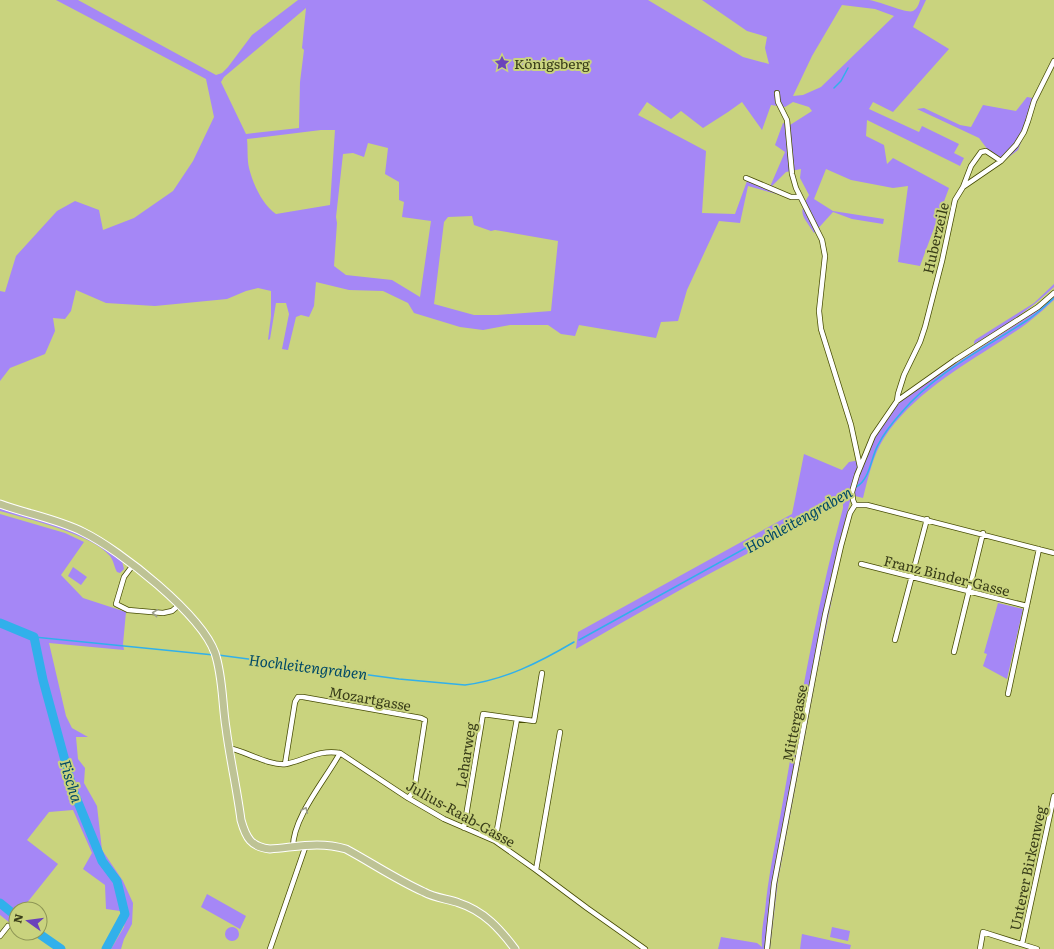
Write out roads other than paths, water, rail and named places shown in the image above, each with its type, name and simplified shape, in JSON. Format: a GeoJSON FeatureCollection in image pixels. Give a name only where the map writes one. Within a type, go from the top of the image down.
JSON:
{"type":"FeatureCollection","features":[{"type":"Feature","properties":{"kind":"main road"},"geometry":{"type":"LineString","coordinates":[[0,504],[65,524],[102,542],[133,565],[179,605],[201,629],[216,656],[221,679],[228,748],[241,820],[249,839],[255,845],[270,849],[327,844],[346,849],[424,892],[441,899],[467,906],[481,913],[497,926],[516,949]]}},
{"type":"Feature","properties":{"kind":"street","name":"Huberzeile"},"geometry":{"type":"LineString","coordinates":[[897,401],[904,375],[920,342],[925,327],[942,261],[955,200],[963,187],[1001,161],[1016,145],[1024,132],[1034,101],[1054,61]]}},
{"type":"Feature","properties":{"kind":"street"},"geometry":{"type":"LineString","coordinates":[[777,93],[778,102],[787,120],[792,174],[800,197],[822,240],[824,256],[819,312],[821,330],[857,446],[860,467]]}},
{"type":"Feature","properties":{"kind":"street"},"geometry":{"type":"LineString","coordinates":[[963,187],[971,166],[981,152],[986,151],[1001,161]]}},
{"type":"Feature","properties":{"kind":"street"},"geometry":{"type":"LineString","coordinates":[[746,178],[791,197],[800,197]]}},
{"type":"Feature","properties":{"kind":"street"},"geometry":{"type":"LineString","coordinates":[[1054,293],[1038,307],[955,360],[897,401],[873,436],[866,451],[852,492],[855,505],[867,505],[927,519],[1054,552]]}},
{"type":"Feature","properties":{"kind":"street"},"geometry":{"type":"LineString","coordinates":[[857,446],[866,451]]}},
{"type":"Feature","properties":{"kind":"street","name":"Mittergasse"},"geometry":{"type":"LineString","coordinates":[[767,949],[774,884],[825,615],[846,526],[850,513],[855,505]]}},
{"type":"Feature","properties":{"kind":"street"},"geometry":{"type":"LineString","coordinates":[[895,640],[927,519]]}},
{"type":"Feature","properties":{"kind":"street"},"geometry":{"type":"LineString","coordinates":[[954,652],[983,533]]}},
{"type":"Feature","properties":{"kind":"street"},"geometry":{"type":"LineString","coordinates":[[1008,694],[1039,549]]}},
{"type":"Feature","properties":{"kind":"street","name":"Franz Binder-Gasse"},"geometry":{"type":"LineString","coordinates":[[861,564],[1027,606]]}},
{"type":"Feature","properties":{"kind":"street"},"geometry":{"type":"LineString","coordinates":[[133,565],[124,577],[116,604],[128,610],[162,613],[172,611],[179,605]]}},
{"type":"Feature","properties":{"kind":"street","name":"Leharweg"},"geometry":{"type":"LineString","coordinates":[[464,828],[483,714],[534,721],[542,673]]}},
{"type":"Feature","properties":{"kind":"street","name":"Mozartgasse"},"geometry":{"type":"LineString","coordinates":[[285,764],[295,702],[298,697],[421,718],[425,720],[424,732],[414,791],[408,798]]}},
{"type":"Feature","properties":{"kind":"street"},"geometry":{"type":"LineString","coordinates":[[495,842],[516,718]]}},
{"type":"Feature","properties":{"kind":"street"},"geometry":{"type":"LineString","coordinates":[[536,870],[560,732]]}},
{"type":"Feature","properties":{"kind":"street"},"geometry":{"type":"LineString","coordinates":[[228,748],[273,763],[285,764],[323,752],[332,751],[340,753],[310,800],[295,833],[294,847]]}},
{"type":"Feature","properties":{"kind":"street","name":"Julius-Raab-Gasse"},"geometry":{"type":"LineString","coordinates":[[340,753],[408,798],[444,818],[495,842],[645,949]]}},
{"type":"Feature","properties":{"kind":"street","name":"Unterer Birkenweg"},"geometry":{"type":"LineString","coordinates":[[1022,944],[1054,796]]}},
{"type":"Feature","properties":{"kind":"street"},"geometry":{"type":"LineString","coordinates":[[270,949],[306,845]]}},
{"type":"Feature","properties":{"kind":"street"},"geometry":{"type":"LineString","coordinates":[[0,936],[8,926]]}},
{"type":"Feature","properties":{"kind":"street"},"geometry":{"type":"LineString","coordinates":[[980,949],[983,932],[1037,949]]}},
{"type":"Feature","properties":{"kind":"waterway"},"geometry":{"type":"LineString","coordinates":[[834,88],[841,81],[848,68]]}},
{"type":"Feature","properties":{"kind":"waterway","name":"Hochleitengraben"},"geometry":{"type":"LineString","coordinates":[[856,487],[861,484],[867,474],[883,436],[914,399],[960,362],[1030,319],[1054,298]]}},
{"type":"Feature","properties":{"kind":"waterway","name":"Hochleitengraben"},"geometry":{"type":"LineString","coordinates":[[579,640],[851,490]]}},
{"type":"Feature","properties":{"kind":"waterway","name":"Fischa"},"geometry":{"type":"LineString","coordinates":[[0,623],[34,637],[43,680],[73,790],[102,861],[117,881],[125,914],[106,949]]}},
{"type":"Feature","properties":{"kind":"waterway","name":"Hochleitengraben"},"geometry":{"type":"LineString","coordinates":[[34,637],[214,655]]}},
{"type":"Feature","properties":{"kind":"waterway","name":"Hochleitengraben"},"geometry":{"type":"LineString","coordinates":[[218,655],[399,679],[465,685],[480,683],[522,669],[574,642]]}},
{"type":"Feature","properties":{"kind":"waterway","name":"Fischa"},"geometry":{"type":"LineString","coordinates":[[0,903],[8,910]]}},
{"type":"Feature","properties":{"kind":"waterway","name":"Fischa"},"geometry":{"type":"LineString","coordinates":[[48,940],[61,949]]}},
{"type":"Feature","properties":{"kind":"place","name":"Königsberg"},"geometry":{"type":"Point","coordinates":[502,63]}}]}
